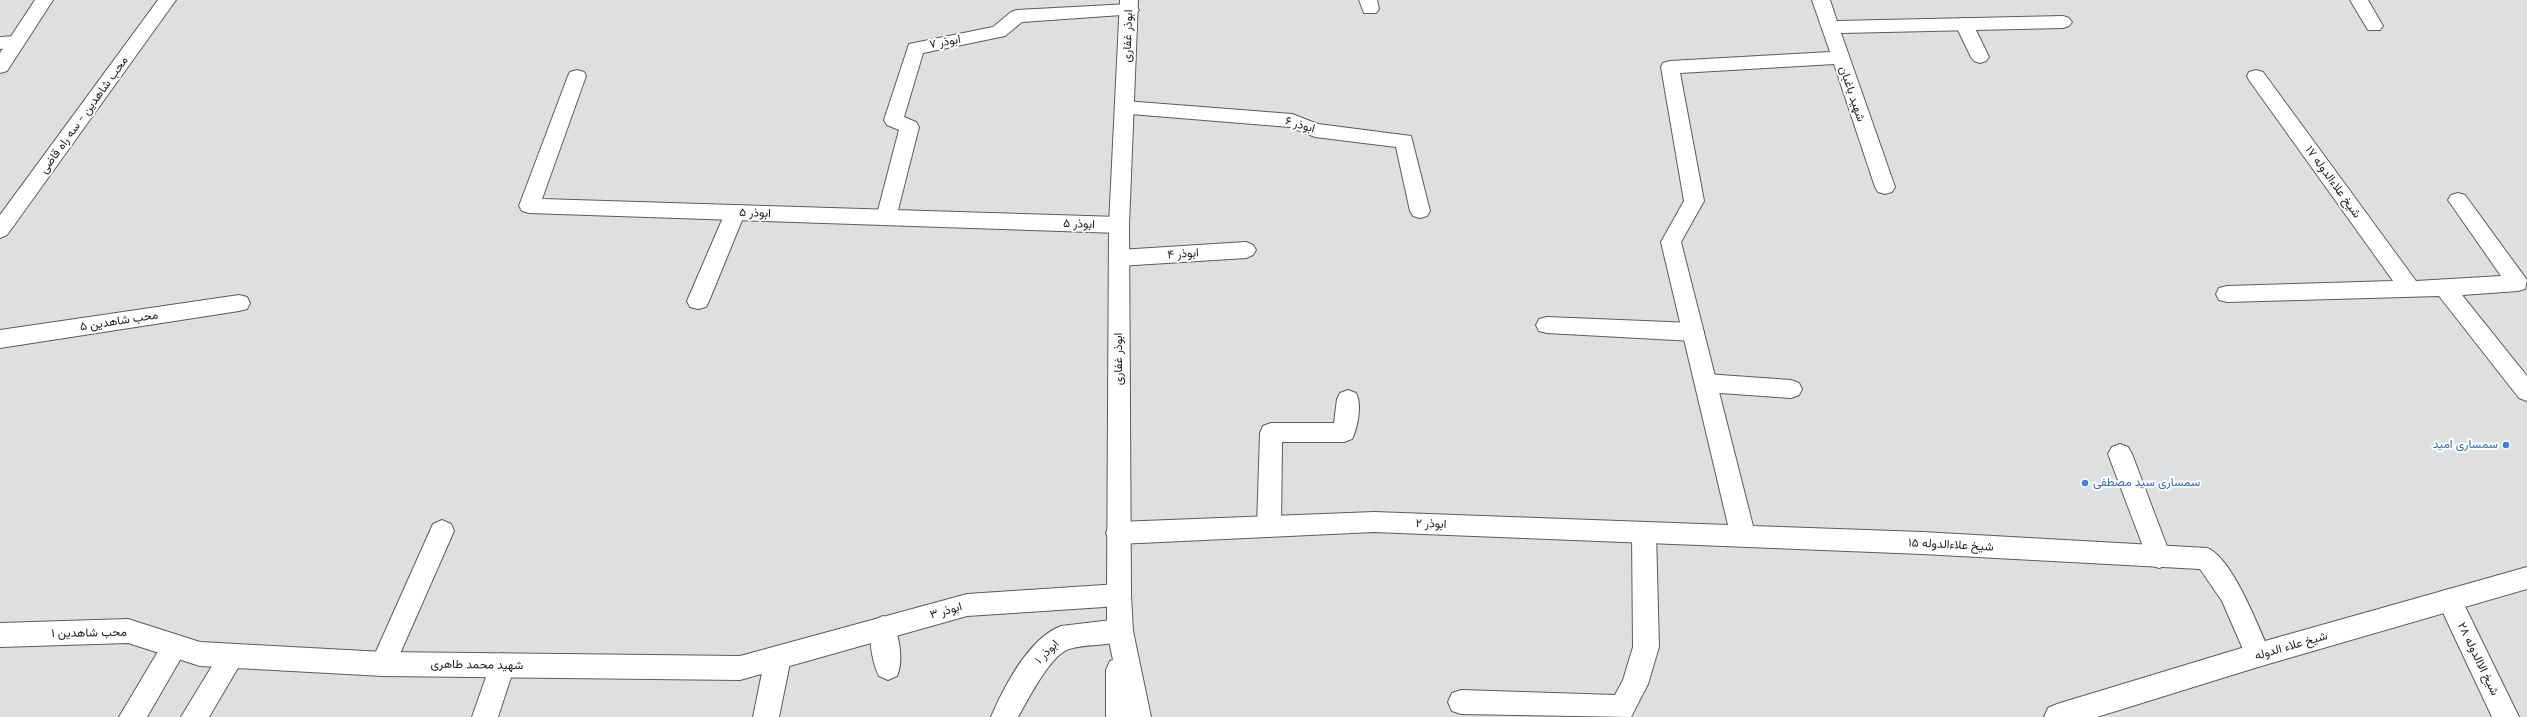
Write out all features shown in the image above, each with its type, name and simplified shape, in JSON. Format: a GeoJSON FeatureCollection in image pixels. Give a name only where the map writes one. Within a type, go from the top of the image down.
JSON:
{"type":"FeatureCollection","features":[{"type":"Feature","properties":{"kind":"street"},"geometry":{"type":"LineString","coordinates":[[0,67],[8,42],[44,0]]}},
{"type":"Feature","properties":{"kind":"street","name":"محب شاهدین - سه راه قاضی"},"geometry":{"type":"LineString","coordinates":[[0,230],[167,0]]}},
{"type":"Feature","properties":{"kind":"street","name":"شهید باغبان"},"geometry":{"type":"LineString","coordinates":[[1821,0],[1884,187]]}},
{"type":"Feature","properties":{"kind":"street"},"geometry":{"type":"LineString","coordinates":[[2359,0],[2374,26]]}},
{"type":"Feature","properties":{"kind":"street","name":"ابوذر غفاری"},"geometry":{"type":"LineString","coordinates":[[1130,5],[1119,225],[1118,533],[1120,631],[1138,717]]}},
{"type":"Feature","properties":{"kind":"street","name":"ابوذر ۷"},"geometry":{"type":"LineString","coordinates":[[886,218],[909,127],[894,120],[915,48],[999,32],[1017,16],[1130,5]]}},
{"type":"Feature","properties":{"kind":"street"},"geometry":{"type":"LineString","coordinates":[[1830,27],[2063,22]]}},
{"type":"Feature","properties":{"kind":"street"},"geometry":{"type":"LineString","coordinates":[[1964,24],[1980,57]]}},
{"type":"Feature","properties":{"kind":"street"},"geometry":{"type":"LineString","coordinates":[[1743,536],[1671,242],[1694,201],[1670,67],[1840,58]]}},
{"type":"Feature","properties":{"kind":"street","name":"ابوذر ۵"},"geometry":{"type":"LineString","coordinates":[[577,76],[529,206],[1119,225]]}},
{"type":"Feature","properties":{"kind":"street","name":"شیخ علاءالدوله ۱۷"},"geometry":{"type":"LineString","coordinates":[[2256,76],[2410,289]]}},
{"type":"Feature","properties":{"kind":"street","name":"ابوذر ۶"},"geometry":{"type":"LineString","coordinates":[[1125,108],[1292,120],[1315,130],[1404,141],[1420,211]]}},
{"type":"Feature","properties":{"kind":"street"},"geometry":{"type":"LineString","coordinates":[[2227,294],[2444,288],[2518,283],[2458,200]]}},
{"type":"Feature","properties":{"kind":"street"},"geometry":{"type":"LineString","coordinates":[[698,301],[735,213]]}},
{"type":"Feature","properties":{"kind":"street","name":"ابوذر ۴"},"geometry":{"type":"LineString","coordinates":[[1119,258],[1246,250]]}},
{"type":"Feature","properties":{"kind":"street"},"geometry":{"type":"LineString","coordinates":[[2444,288],[2527,392]]}},
{"type":"Feature","properties":{"kind":"street","name":"محب شاهدین ۵"},"geometry":{"type":"LineString","coordinates":[[0,339],[239,302]]}},
{"type":"Feature","properties":{"kind":"street"},"geometry":{"type":"LineString","coordinates":[[1547,325],[1693,332]]}},
{"type":"Feature","properties":{"kind":"street"},"geometry":{"type":"LineString","coordinates":[[1706,383],[1791,389]]}},
{"type":"Feature","properties":{"kind":"street"},"geometry":{"type":"LineString","coordinates":[[1269,527],[1271,433],[1344,432],[1348,399]]}},
{"type":"Feature","properties":{"kind":"street"},"geometry":{"type":"LineString","coordinates":[[2120,454],[2159,557]]}},
{"type":"Feature","properties":{"kind":"street","name":"ابوذر ۲"},"geometry":{"type":"LineString","coordinates":[[1118,533],[1374,522],[1743,536]]}},
{"type":"Feature","properties":{"kind":"street"},"geometry":{"type":"LineString","coordinates":[[383,664],[442,531]]}},
{"type":"Feature","properties":{"kind":"street"},"geometry":{"type":"LineString","coordinates":[[1461,702],[1622,708],[1635,684],[1646,647],[1644,533]]}},
{"type":"Feature","properties":{"kind":"street","name":"شیخ علاءالدوله ۱۵"},"geometry":{"type":"LineString","coordinates":[[1743,536],[1922,543],[2206,559],[2231,594],[2258,655]]}},
{"type":"Feature","properties":{"kind":"street","name":"شیخ علاء الدوله"},"geometry":{"type":"LineString","coordinates":[[2057,717],[2258,655],[2527,578]]}},
{"type":"Feature","properties":{"kind":"street","name":"ابوذر ۳"},"geometry":{"type":"LineString","coordinates":[[778,658],[967,605],[1119,595]]}},
{"type":"Feature","properties":{"kind":"street","name":"شیخ الاالدوله ۲۸"},"geometry":{"type":"LineString","coordinates":[[2449,600],[2506,717]]}},
{"type":"Feature","properties":{"kind":"street"},"geometry":{"type":"LineString","coordinates":[[883,628],[888,668]]}},
{"type":"Feature","properties":{"kind":"street","name":"محب شاهدین ۱"},"geometry":{"type":"LineString","coordinates":[[0,635],[128,631],[175,646]]}},
{"type":"Feature","properties":{"kind":"street"},"geometry":{"type":"LineString","coordinates":[[1119,717],[1120,631]]}},
{"type":"Feature","properties":{"kind":"street","name":"ابوذر ۱"},"geometry":{"type":"LineString","coordinates":[[1004,717],[1034,664],[1061,638],[1120,631]]}},
{"type":"Feature","properties":{"kind":"street"},"geometry":{"type":"LineString","coordinates":[[132,717],[175,646]]}},
{"type":"Feature","properties":{"kind":"street","name":"شهید محمد طاهری"},"geometry":{"type":"LineString","coordinates":[[175,646],[200,654],[383,664],[740,668],[778,658]]}},
{"type":"Feature","properties":{"kind":"street"},"geometry":{"type":"LineString","coordinates":[[194,717],[232,656]]}},
{"type":"Feature","properties":{"kind":"street"},"geometry":{"type":"LineString","coordinates":[[766,717],[778,658]]}},
{"type":"Feature","properties":{"kind":"street"},"geometry":{"type":"LineString","coordinates":[[485,717],[502,665]]}},
{"type":"Feature","properties":{"kind":"place","name":"سمساری امید"},"geometry":{"type":"Point","coordinates":[2506,445]}},
{"type":"Feature","properties":{"kind":"place","name":"سمساری سید مصطفی"},"geometry":{"type":"Point","coordinates":[2085,483]}}]}
